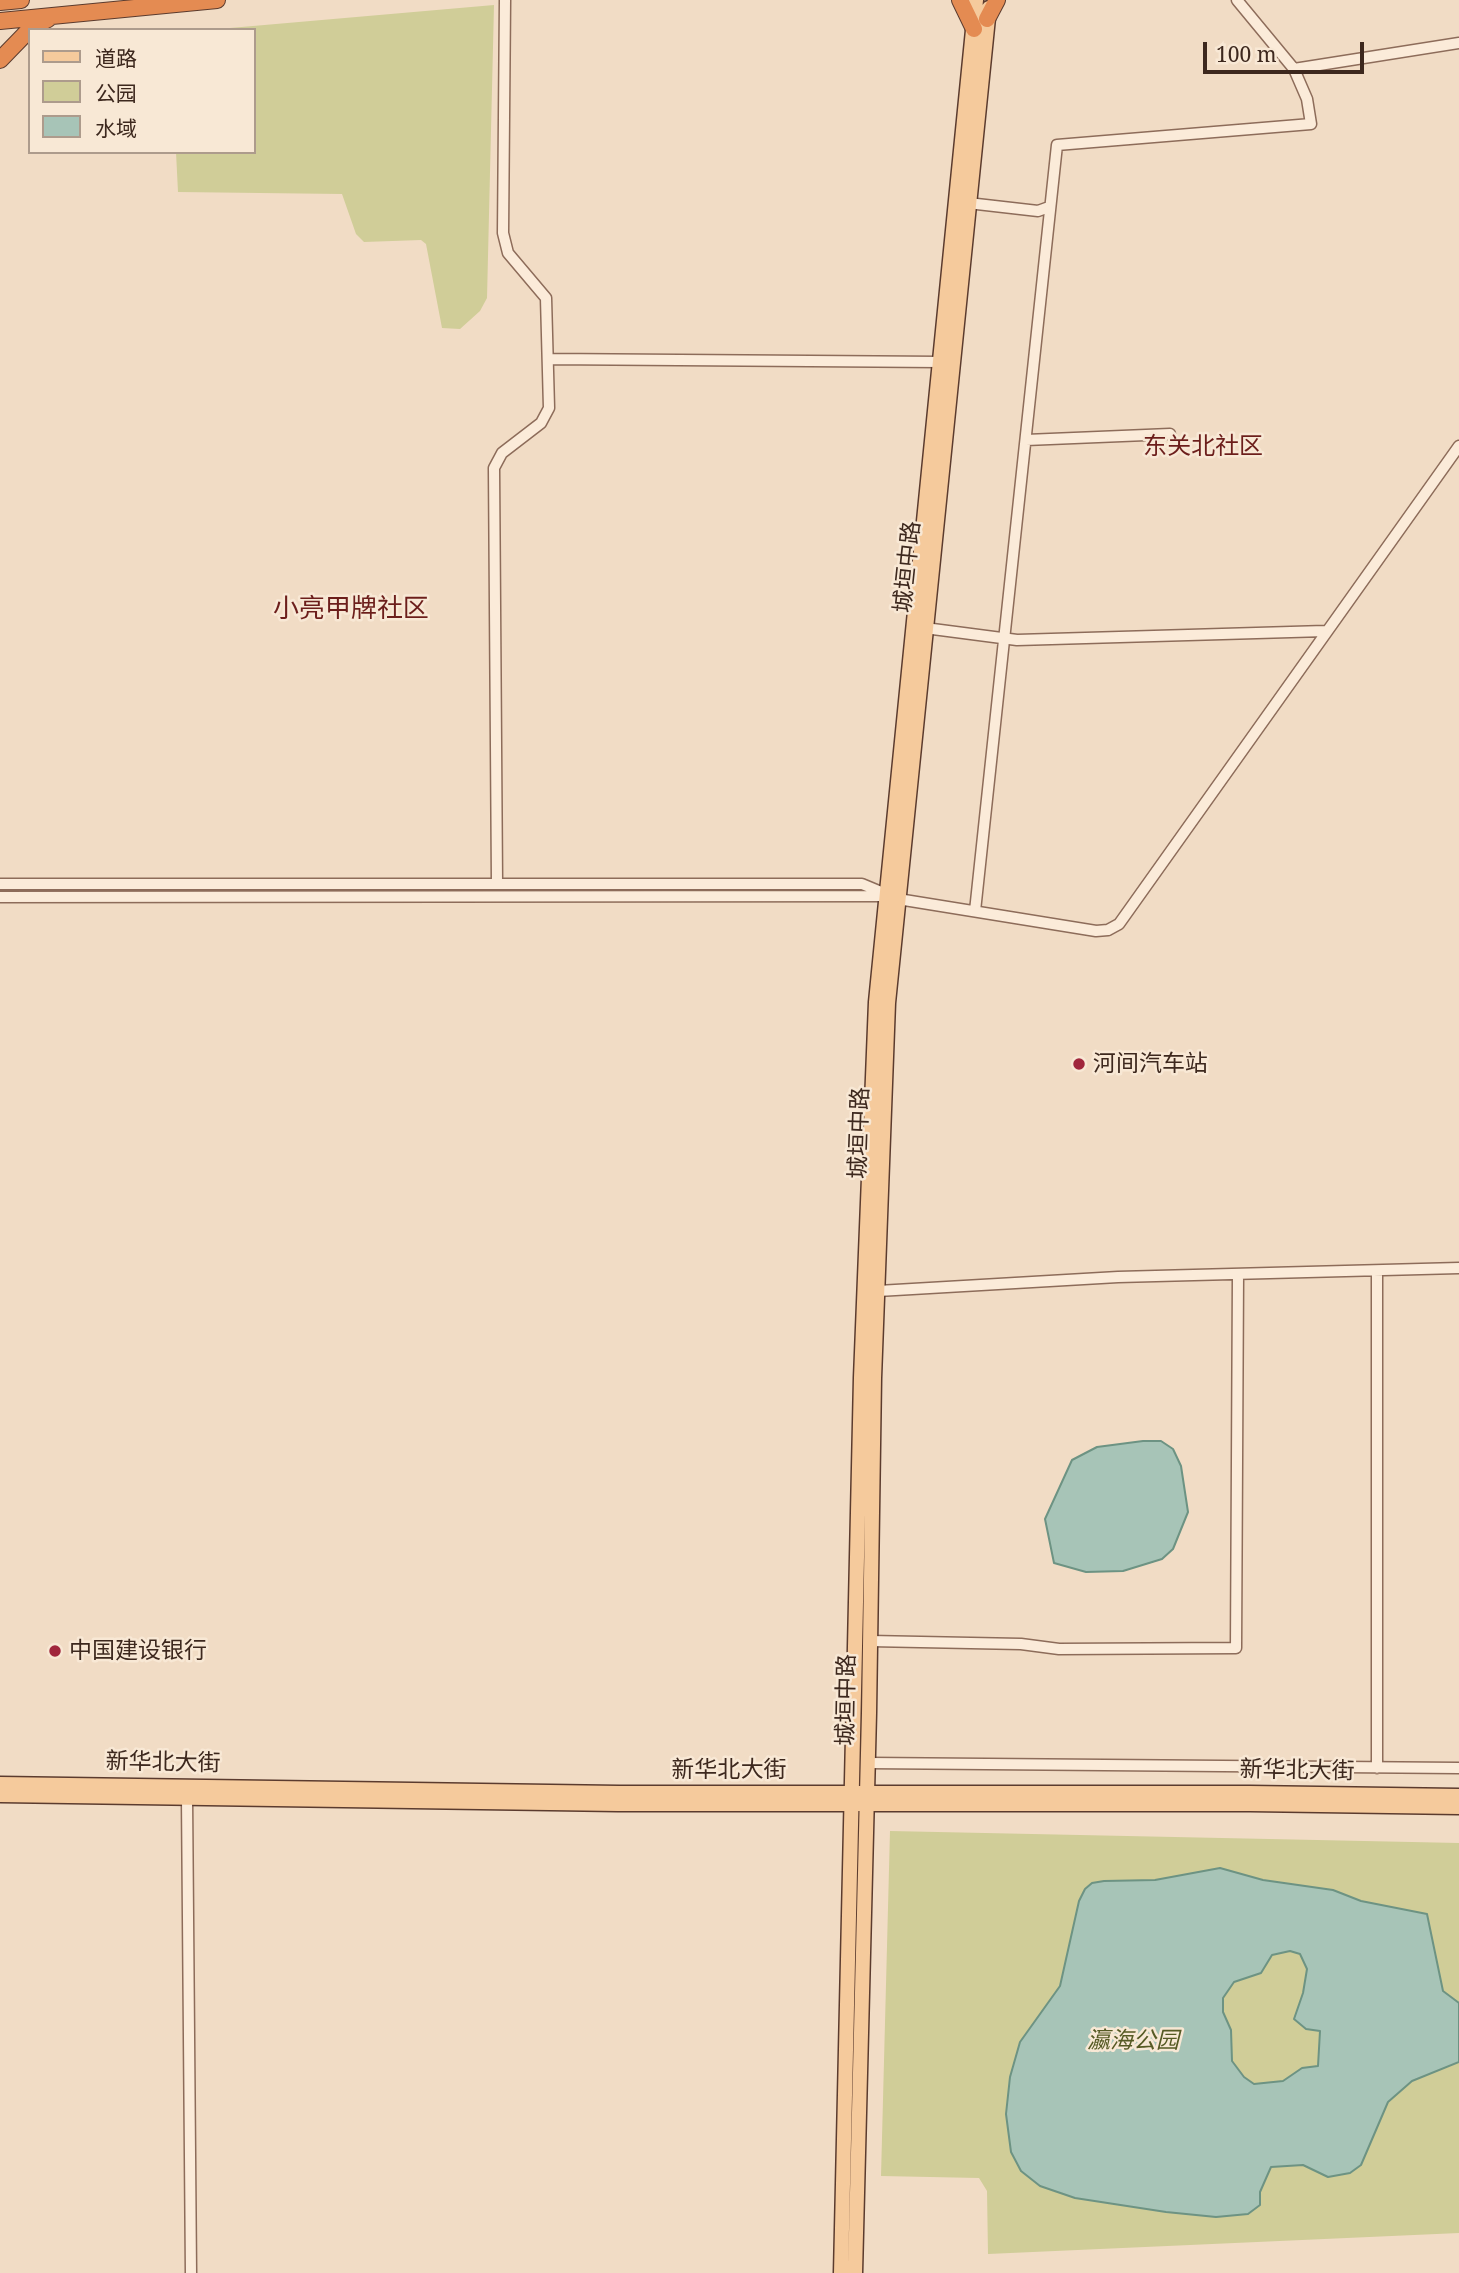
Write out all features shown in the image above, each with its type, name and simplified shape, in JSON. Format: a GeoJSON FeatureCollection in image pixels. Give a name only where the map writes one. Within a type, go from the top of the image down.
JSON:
{"type":"FeatureCollection","features":[{"type":"Feature","properties":{"kind":"highway"},"geometry":{"type":"LineString","coordinates":[[0,2],[21,0]]}},
{"type":"Feature","properties":{"kind":"highway"},"geometry":{"type":"LineString","coordinates":[[0,20],[217,0]]}},
{"type":"Feature","properties":{"kind":"highway"},"geometry":{"type":"LineString","coordinates":[[960,0],[981,24],[997,0]]}},
{"type":"Feature","properties":{"kind":"highway"},"geometry":{"type":"LineString","coordinates":[[31,28],[43,20],[70,14]]}},
{"type":"Feature","properties":{"kind":"highway"},"geometry":{"type":"LineString","coordinates":[[0,60],[28,31]]}},
{"type":"Feature","properties":{"kind":"main road","name":"城垣中路"},"geometry":{"type":"LineString","coordinates":[[855,2273],[871,1127],[876,1002],[892,898],[925,628],[968,203],[981,24],[976,0]]}},
{"type":"Feature","properties":{"kind":"main road","name":"城垣中路"},"geometry":{"type":"LineString","coordinates":[[841,2273],[860,1798],[868,1763],[878,1291],[892,898],[941,362],[981,24],[989,0]]}},
{"type":"Feature","properties":{"kind":"main road","name":"新华北大街"},"geometry":{"type":"LineString","coordinates":[[0,1784],[1459,1807]]}},
{"type":"Feature","properties":{"kind":"main road","name":"新华北大街"},"geometry":{"type":"LineString","coordinates":[[0,1795],[187,1798],[1459,1796]]}},
{"type":"Feature","properties":{"kind":"street"},"geometry":{"type":"LineString","coordinates":[[497,883],[494,468],[502,453],[541,423],[549,408],[545,298],[508,253],[503,233],[505,0]]}},
{"type":"Feature","properties":{"kind":"street"},"geometry":{"type":"LineString","coordinates":[[975,911],[1057,145],[1311,124],[1307,99],[1294,69],[1237,0]]}},
{"type":"Feature","properties":{"kind":"street"},"geometry":{"type":"LineString","coordinates":[[1294,69],[1459,43]]}},
{"type":"Feature","properties":{"kind":"street"},"geometry":{"type":"LineString","coordinates":[[968,203],[1038,211],[1049,207]]}},
{"type":"Feature","properties":{"kind":"street"},"geometry":{"type":"LineString","coordinates":[[548,359],[941,362]]}},
{"type":"Feature","properties":{"kind":"street"},"geometry":{"type":"LineString","coordinates":[[1026,440],[1170,434]]}},
{"type":"Feature","properties":{"kind":"street"},"geometry":{"type":"LineString","coordinates":[[0,897],[892,898],[1108,930],[1119,924],[1459,446]]}},
{"type":"Feature","properties":{"kind":"street"},"geometry":{"type":"LineString","coordinates":[[925,628],[1006,638],[1325,631]]}},
{"type":"Feature","properties":{"kind":"street"},"geometry":{"type":"LineString","coordinates":[[0,884],[838,883],[862,884],[892,898]]}},
{"type":"Feature","properties":{"kind":"street"},"geometry":{"type":"LineString","coordinates":[[878,1291],[1118,1277],[1459,1268]]}},
{"type":"Feature","properties":{"kind":"street"},"geometry":{"type":"LineString","coordinates":[[1377,1271],[1377,1768]]}},
{"type":"Feature","properties":{"kind":"street"},"geometry":{"type":"LineString","coordinates":[[870,1641],[1021,1644],[1059,1649],[1236,1648],[1238,1275]]}},
{"type":"Feature","properties":{"kind":"street"},"geometry":{"type":"LineString","coordinates":[[868,1763],[1459,1768]]}},
{"type":"Feature","properties":{"kind":"street"},"geometry":{"type":"LineString","coordinates":[[187,1798],[191,2273]]}},
{"type":"Feature","properties":{"kind":"green space"},"geometry":{"type":"Polygon","coordinates":[[[494,5],[487,298],[480,311],[460,329],[442,328],[426,244],[421,240],[364,242],[356,234],[342,194],[178,192],[176,154],[256,154],[256,28],[230,28],[494,5]]]}},
{"type":"Feature","properties":{"kind":"green space","name":"瀛海公园"},"geometry":{"type":"Polygon","coordinates":[[[890,1831],[1459,1843],[1459,2233],[988,2254],[987,2191],[979,2178],[881,2176],[890,1831]]]}},
{"type":"Feature","properties":{"kind":"water"},"geometry":{"type":"Polygon","coordinates":[[[1161,1441],[1173,1449],[1181,1466],[1188,1512],[1173,1549],[1162,1559],[1123,1571],[1086,1572],[1054,1563],[1045,1519],[1072,1460],[1097,1447],[1161,1441]]]}},
{"type":"Feature","properties":{"kind":"water"},"geometry":{"type":"Polygon","coordinates":[[[1220,1868],[1263,1880],[1333,1890],[1361,1901],[1427,1914],[1443,1991],[1459,2003],[1459,2062],[1412,2081],[1388,2102],[1361,2165],[1350,2173],[1328,2177],[1303,2165],[1271,2167],[1260,2192],[1260,2205],[1248,2214],[1216,2217],[1166,2212],[1075,2198],[1040,2186],[1021,2171],[1011,2152],[1006,2114],[1010,2077],[1020,2042],[1060,1986],[1079,1901],[1085,1889],[1092,1883],[1104,1881],[1155,1880],[1220,1868]],[[1290,1951],[1272,1955],[1261,1973],[1234,1982],[1223,1998],[1223,2012],[1231,2030],[1232,2061],[1244,2077],[1254,2084],[1283,2081],[1302,2068],[1318,2066],[1320,2031],[1306,2029],[1294,2019],[1303,1993],[1307,1969],[1300,1954],[1290,1951]]]}},
{"type":"Feature","properties":{"kind":"place","name":"河间汽车站"},"geometry":{"type":"Point","coordinates":[1079,1064]}},
{"type":"Feature","properties":{"kind":"place","name":"中国建设银行"},"geometry":{"type":"Point","coordinates":[55,1651]}},
{"type":"Feature","properties":{"kind":"district","name":"东关北社区"},"geometry":{"type":"Point","coordinates":[1203,447]}},
{"type":"Feature","properties":{"kind":"district","name":"小亮甲牌社区"},"geometry":{"type":"Point","coordinates":[351,610]}}]}
